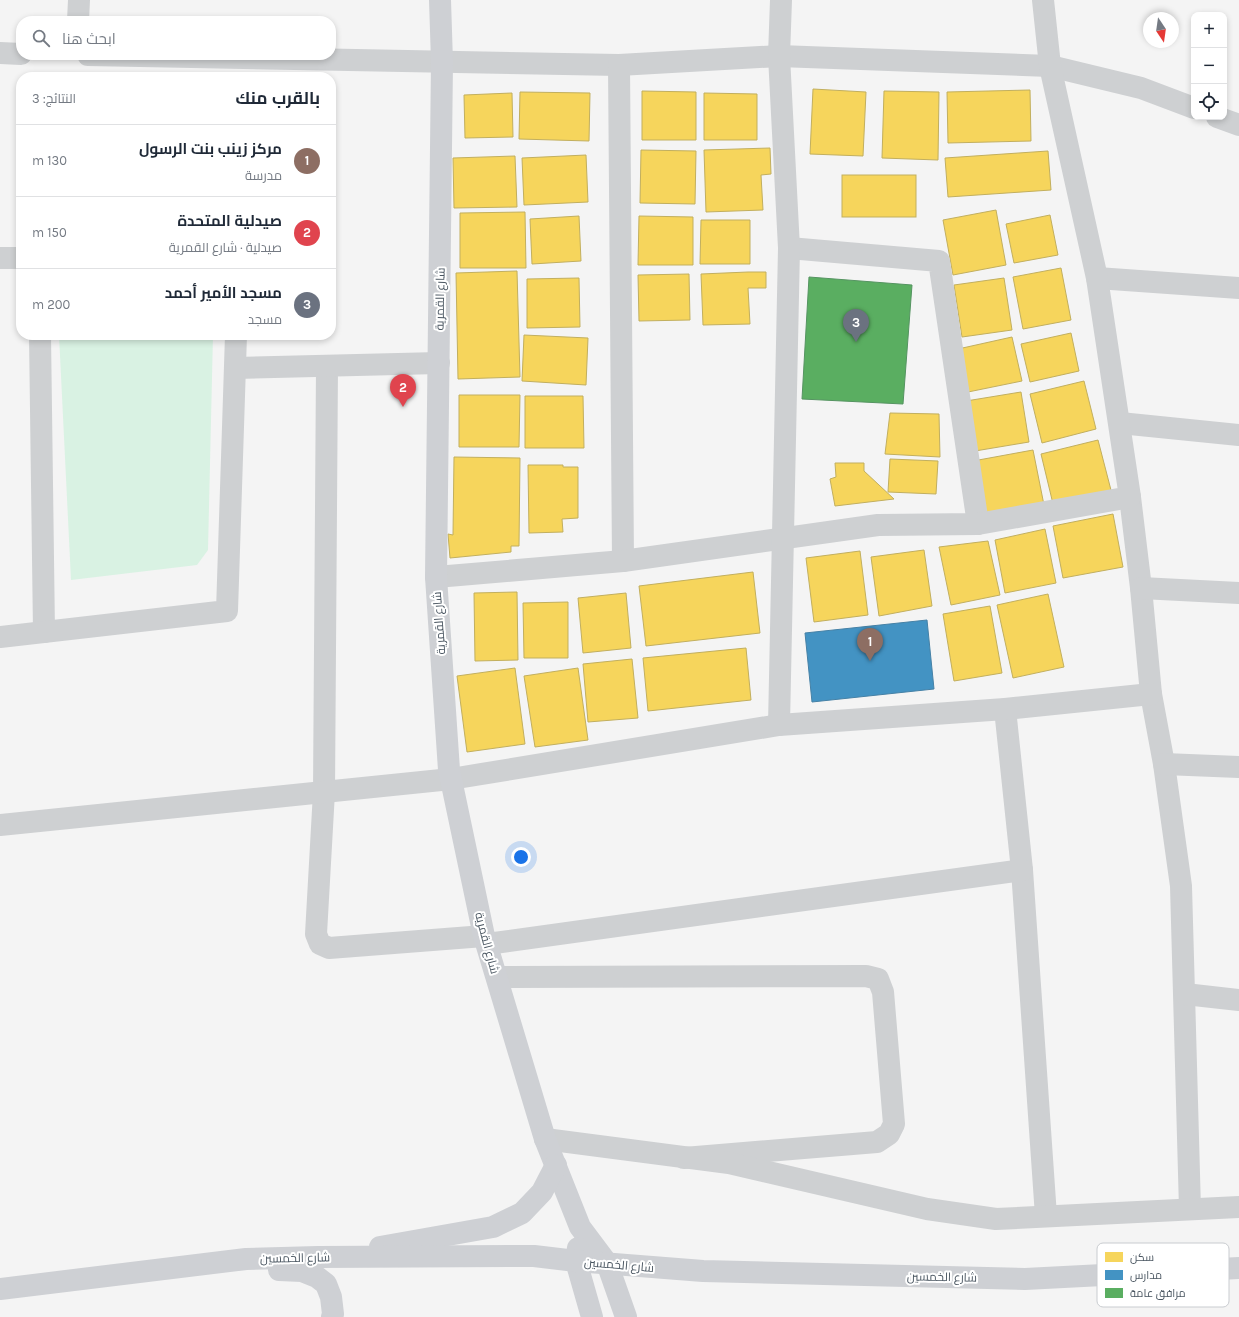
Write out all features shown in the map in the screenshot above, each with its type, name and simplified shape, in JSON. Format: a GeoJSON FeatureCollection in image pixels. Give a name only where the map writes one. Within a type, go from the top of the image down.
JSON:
{"type":"FeatureCollection","features":[{"type":"Feature","properties":{"kind":"street"},"geometry":{"type":"LineString","coordinates":[[78,16],[79,0]]}},
{"type":"Feature","properties":{"kind":"street","name":"شارع القمرية"},"geometry":{"type":"LineString","coordinates":[[440,0],[442,62],[436,577],[449,770],[485,940],[545,1139],[580,1227],[608,1263],[626,1317]]}},
{"type":"Feature","properties":{"kind":"street"},"geometry":{"type":"LineString","coordinates":[[779,725],[789,248],[779,56],[780,0]]}},
{"type":"Feature","properties":{"kind":"street"},"geometry":{"type":"LineString","coordinates":[[1043,0],[1050,66],[1097,278],[1120,423],[1141,588],[1151,694],[1164,764],[1182,886],[1190,1209]]}},
{"type":"Feature","properties":{"kind":"street"},"geometry":{"type":"LineString","coordinates":[[0,53],[16,54]]}},
{"type":"Feature","properties":{"kind":"street"},"geometry":{"type":"LineString","coordinates":[[336,60],[620,65],[779,56],[1050,66],[1141,88],[1191,107]]}},
{"type":"Feature","properties":{"kind":"street"},"geometry":{"type":"LineString","coordinates":[[620,65],[623,561]]}},
{"type":"Feature","properties":{"kind":"street"},"geometry":{"type":"LineString","coordinates":[[1225,120],[1239,125]]}},
{"type":"Feature","properties":{"kind":"street"},"geometry":{"type":"LineString","coordinates":[[789,248],[939,261],[978,524]]}},
{"type":"Feature","properties":{"kind":"street"},"geometry":{"type":"LineString","coordinates":[[0,258],[16,258]]}},
{"type":"Feature","properties":{"kind":"street"},"geometry":{"type":"LineString","coordinates":[[1097,278],[1239,288]]}},
{"type":"Feature","properties":{"kind":"street"},"geometry":{"type":"LineString","coordinates":[[40,340],[44,632]]}},
{"type":"Feature","properties":{"kind":"street"},"geometry":{"type":"LineString","coordinates":[[0,637],[227,611],[236,340]]}},
{"type":"Feature","properties":{"kind":"street"},"geometry":{"type":"LineString","coordinates":[[235,368],[439,363]]}},
{"type":"Feature","properties":{"kind":"street"},"geometry":{"type":"LineString","coordinates":[[327,366],[324,792],[316,934],[320,944],[329,948],[485,940],[1022,870]]}},
{"type":"Feature","properties":{"kind":"street"},"geometry":{"type":"LineString","coordinates":[[1120,423],[1239,435]]}},
{"type":"Feature","properties":{"kind":"street"},"geometry":{"type":"LineString","coordinates":[[436,577],[623,561],[878,525],[978,524],[1130,497]]}},
{"type":"Feature","properties":{"kind":"street"},"geometry":{"type":"LineString","coordinates":[[1141,588],[1239,593]]}},
{"type":"Feature","properties":{"kind":"street"},"geometry":{"type":"LineString","coordinates":[[0,825],[451,779],[779,725],[1005,709],[1151,694]]}},
{"type":"Feature","properties":{"kind":"street"},"geometry":{"type":"LineString","coordinates":[[1005,709],[1022,870],[1046,1216]]}},
{"type":"Feature","properties":{"kind":"street"},"geometry":{"type":"LineString","coordinates":[[1164,764],[1239,767]]}},
{"type":"Feature","properties":{"kind":"street"},"geometry":{"type":"LineString","coordinates":[[497,977],[866,976],[878,979],[883,992],[894,1124],[889,1134],[877,1142],[684,1158]]}},
{"type":"Feature","properties":{"kind":"street"},"geometry":{"type":"LineString","coordinates":[[1185,994],[1239,1000]]}},
{"type":"Feature","properties":{"kind":"street"},"geometry":{"type":"LineString","coordinates":[[545,1139],[729,1163],[927,1209],[996,1218],[1239,1207]]}},
{"type":"Feature","properties":{"kind":"street"},"geometry":{"type":"LineString","coordinates":[[318,1257],[493,1227],[522,1213],[542,1192],[556,1165]]}},
{"type":"Feature","properties":{"kind":"street","name":"شارع القمرية"},"geometry":{"type":"LineString","coordinates":[[576,1261],[580,1227]]}},
{"type":"Feature","properties":{"kind":"street","name":"شارع الخمسين"},"geometry":{"type":"LineString","coordinates":[[0,1289],[246,1259],[318,1257],[534,1256],[576,1261],[703,1271],[1025,1279],[1097,1275]]}},
{"type":"Feature","properties":{"kind":"street"},"geometry":{"type":"LineString","coordinates":[[576,1261],[592,1317]]}},
{"type":"Feature","properties":{"kind":"street","name":"شارع الخمسين"},"geometry":{"type":"LineString","coordinates":[[1229,1269],[1239,1268]]}},
{"type":"Feature","properties":{"kind":"street"},"geometry":{"type":"LineString","coordinates":[[165,1269],[302,1270],[326,1284],[331,1297],[332,1317]]}},
{"type":"Feature","properties":{"kind":"green space"},"geometry":{"type":"Polygon","coordinates":[[[59,340],[213,340],[208,550],[197,565],[71,580],[59,340]]]}},
{"type":"Feature","properties":{"kind":"building: سكن"},"geometry":{"type":"Polygon","coordinates":[[[813,89],[866,92],[863,156],[810,154],[813,89]]]}},
{"type":"Feature","properties":{"kind":"building: سكن"},"geometry":{"type":"Polygon","coordinates":[[[1030,90],[1031,141],[948,143],[947,92],[1030,90]]]}},
{"type":"Feature","properties":{"kind":"building: سكن"},"geometry":{"type":"Polygon","coordinates":[[[642,91],[696,92],[696,140],[642,140],[642,91]]]}},
{"type":"Feature","properties":{"kind":"building: سكن"},"geometry":{"type":"Polygon","coordinates":[[[884,91],[939,92],[938,160],[882,158],[884,91]]]}},
{"type":"Feature","properties":{"kind":"building: سكن"},"geometry":{"type":"Polygon","coordinates":[[[520,92],[590,93],[589,141],[519,139],[520,92]]]}},
{"type":"Feature","properties":{"kind":"building: سكن"},"geometry":{"type":"Polygon","coordinates":[[[512,93],[513,137],[465,138],[464,95],[512,93]]]}},
{"type":"Feature","properties":{"kind":"building: سكن"},"geometry":{"type":"Polygon","coordinates":[[[704,93],[757,94],[757,140],[704,140],[704,93]]]}},
{"type":"Feature","properties":{"kind":"building: سكن"},"geometry":{"type":"Polygon","coordinates":[[[770,148],[771,174],[761,175],[763,210],[706,212],[704,150],[770,148]]]}},
{"type":"Feature","properties":{"kind":"building: سكن"},"geometry":{"type":"Polygon","coordinates":[[[641,150],[696,151],[695,204],[640,203],[641,150]]]}},
{"type":"Feature","properties":{"kind":"building: سكن"},"geometry":{"type":"Polygon","coordinates":[[[1048,151],[1051,190],[948,197],[945,158],[1048,151]]]}},
{"type":"Feature","properties":{"kind":"building: سكن"},"geometry":{"type":"Polygon","coordinates":[[[586,155],[588,202],[524,205],[522,158],[586,155]]]}},
{"type":"Feature","properties":{"kind":"building: سكن"},"geometry":{"type":"Polygon","coordinates":[[[515,156],[517,207],[454,208],[453,158],[515,156]]]}},
{"type":"Feature","properties":{"kind":"building: سكن"},"geometry":{"type":"Polygon","coordinates":[[[842,175],[916,175],[916,217],[842,217],[842,175]]]}},
{"type":"Feature","properties":{"kind":"building: سكن"},"geometry":{"type":"Polygon","coordinates":[[[996,210],[1006,265],[953,275],[943,220],[996,210]]]}},
{"type":"Feature","properties":{"kind":"building: سكن"},"geometry":{"type":"Polygon","coordinates":[[[525,212],[526,268],[460,268],[460,213],[525,212]]]}},
{"type":"Feature","properties":{"kind":"building: سكن"},"geometry":{"type":"Polygon","coordinates":[[[1050,215],[1058,255],[1014,263],[1006,224],[1050,215]]]}},
{"type":"Feature","properties":{"kind":"building: سكن"},"geometry":{"type":"Polygon","coordinates":[[[579,216],[581,261],[532,264],[530,219],[579,216]]]}},
{"type":"Feature","properties":{"kind":"building: سكن"},"geometry":{"type":"Polygon","coordinates":[[[639,216],[693,217],[693,265],[638,265],[639,216]]]}},
{"type":"Feature","properties":{"kind":"building: سكن"},"geometry":{"type":"Polygon","coordinates":[[[701,220],[750,220],[750,264],[700,264],[701,220]]]}},
{"type":"Feature","properties":{"kind":"building: سكن"},"geometry":{"type":"Polygon","coordinates":[[[1061,268],[1071,320],[1023,329],[1013,277],[1061,268]]]}},
{"type":"Feature","properties":{"kind":"building: سكن"},"geometry":{"type":"Polygon","coordinates":[[[517,271],[520,377],[458,379],[456,273],[517,271]]]}},
{"type":"Feature","properties":{"kind":"building: سكن"},"geometry":{"type":"Polygon","coordinates":[[[766,272],[766,288],[748,288],[750,324],[703,325],[701,274],[766,272]]]}},
{"type":"Feature","properties":{"kind":"building: سكن"},"geometry":{"type":"Polygon","coordinates":[[[689,274],[690,320],[639,321],[638,275],[689,274]]]}},
{"type":"Feature","properties":{"kind":"building: سكن"},"geometry":{"type":"Polygon","coordinates":[[[579,278],[580,327],[527,328],[527,279],[579,278]]]}},
{"type":"Feature","properties":{"kind":"building: سكن"},"geometry":{"type":"Polygon","coordinates":[[[1004,278],[1012,330],[962,337],[954,285],[1004,278]]]}},
{"type":"Feature","properties":{"kind":"building: سكن"},"geometry":{"type":"Polygon","coordinates":[[[1071,333],[1079,371],[1030,382],[1021,344],[1071,333]]]}},
{"type":"Feature","properties":{"kind":"building: سكن"},"geometry":{"type":"Polygon","coordinates":[[[524,335],[588,338],[586,385],[522,381],[524,335]]]}},
{"type":"Feature","properties":{"kind":"building: سكن"},"geometry":{"type":"Polygon","coordinates":[[[1012,337],[1022,381],[968,392],[958,349],[1012,337]]]}},
{"type":"Feature","properties":{"kind":"building: سكن"},"geometry":{"type":"Polygon","coordinates":[[[1084,381],[1096,429],[1042,443],[1030,394],[1084,381]]]}},
{"type":"Feature","properties":{"kind":"building: سكن"},"geometry":{"type":"Polygon","coordinates":[[[1021,392],[1029,442],[975,451],[966,401],[1021,392]]]}},
{"type":"Feature","properties":{"kind":"building: سكن"},"geometry":{"type":"Polygon","coordinates":[[[459,395],[520,395],[519,447],[459,447],[459,395]]]}},
{"type":"Feature","properties":{"kind":"building: سكن"},"geometry":{"type":"Polygon","coordinates":[[[525,396],[583,396],[584,448],[525,448],[525,396]]]}},
{"type":"Feature","properties":{"kind":"building: سكن"},"geometry":{"type":"Polygon","coordinates":[[[890,413],[939,414],[940,457],[885,454],[890,413]]]}},
{"type":"Feature","properties":{"kind":"building: سكن"},"geometry":{"type":"Polygon","coordinates":[[[1098,440],[1112,494],[1054,508],[1041,454],[1098,440]]]}},
{"type":"Feature","properties":{"kind":"building: سكن"},"geometry":{"type":"Polygon","coordinates":[[[1033,450],[1044,505],[983,516],[973,461],[1033,450]]]}},
{"type":"Feature","properties":{"kind":"building: سكن"},"geometry":{"type":"Polygon","coordinates":[[[454,457],[520,458],[519,546],[511,546],[511,552],[450,558],[448,534],[453,535],[454,457]]]}},
{"type":"Feature","properties":{"kind":"building: سكن"},"geometry":{"type":"Polygon","coordinates":[[[890,459],[938,461],[936,494],[888,492],[890,459]]]}},
{"type":"Feature","properties":{"kind":"building: سكن"},"geometry":{"type":"Polygon","coordinates":[[[835,463],[864,463],[864,471],[894,499],[835,506],[830,479],[836,477],[835,463]]]}},
{"type":"Feature","properties":{"kind":"building: سكن"},"geometry":{"type":"Polygon","coordinates":[[[528,465],[563,465],[563,467],[578,467],[578,518],[562,519],[563,532],[529,533],[528,465]]]}},
{"type":"Feature","properties":{"kind":"building: سكن"},"geometry":{"type":"Polygon","coordinates":[[[1113,514],[1123,567],[1063,578],[1053,526],[1113,514]]]}},
{"type":"Feature","properties":{"kind":"building: سكن"},"geometry":{"type":"Polygon","coordinates":[[[1045,529],[1056,583],[1005,593],[995,540],[1045,529]]]}},
{"type":"Feature","properties":{"kind":"building: سكن"},"geometry":{"type":"Polygon","coordinates":[[[988,541],[1000,595],[951,605],[939,547],[988,541]]]}},
{"type":"Feature","properties":{"kind":"building: سكن"},"geometry":{"type":"Polygon","coordinates":[[[924,550],[932,606],[879,616],[871,557],[924,550]]]}},
{"type":"Feature","properties":{"kind":"building: سكن"},"geometry":{"type":"Polygon","coordinates":[[[860,551],[868,615],[814,622],[806,558],[860,551]]]}},
{"type":"Feature","properties":{"kind":"building: سكن"},"geometry":{"type":"Polygon","coordinates":[[[753,572],[760,633],[646,646],[639,586],[753,572]]]}},
{"type":"Feature","properties":{"kind":"building: سكن"},"geometry":{"type":"Polygon","coordinates":[[[517,592],[518,660],[475,661],[474,593],[517,592]]]}},
{"type":"Feature","properties":{"kind":"building: سكن"},"geometry":{"type":"Polygon","coordinates":[[[626,593],[631,648],[583,653],[578,598],[626,593]]]}},
{"type":"Feature","properties":{"kind":"building: سكن"},"geometry":{"type":"Polygon","coordinates":[[[1048,594],[1064,667],[1013,678],[997,605],[1048,594]]]}},
{"type":"Feature","properties":{"kind":"building: سكن"},"geometry":{"type":"Polygon","coordinates":[[[568,602],[568,658],[524,658],[523,603],[568,602]]]}},
{"type":"Feature","properties":{"kind":"building: سكن"},"geometry":{"type":"Polygon","coordinates":[[[990,606],[1002,673],[954,681],[943,614],[990,606]]]}},
{"type":"Feature","properties":{"kind":"building: سكن"},"geometry":{"type":"Polygon","coordinates":[[[746,648],[751,700],[648,711],[643,658],[746,648]]]}},
{"type":"Feature","properties":{"kind":"building: سكن"},"geometry":{"type":"Polygon","coordinates":[[[632,659],[638,718],[588,722],[583,664],[632,659]]]}},
{"type":"Feature","properties":{"kind":"building: سكن"},"geometry":{"type":"Polygon","coordinates":[[[515,668],[525,744],[467,752],[457,676],[515,668]]]}},
{"type":"Feature","properties":{"kind":"building: سكن"},"geometry":{"type":"Polygon","coordinates":[[[578,668],[588,740],[535,747],[524,676],[578,668]]]}},
{"type":"Feature","properties":{"kind":"building: مدارس"},"geometry":{"type":"Polygon","coordinates":[[[927,620],[934,689],[812,702],[805,633],[927,620]]]}},
{"type":"Feature","properties":{"kind":"building: مرافق عامة"},"geometry":{"type":"Polygon","coordinates":[[[809,277],[912,285],[903,404],[802,399],[809,277]]]}},
{"type":"Feature","properties":{"kind":"place","name":"مسجد الأمير أحمد"},"geometry":{"type":"Point","coordinates":[856,342]}},
{"type":"Feature","properties":{"kind":"place","name":"صيدلية المتحدة"},"geometry":{"type":"Point","coordinates":[403,407]}},
{"type":"Feature","properties":{"kind":"place","name":"مركز زينب بنت الرسول"},"geometry":{"type":"Point","coordinates":[870,661]}}]}
